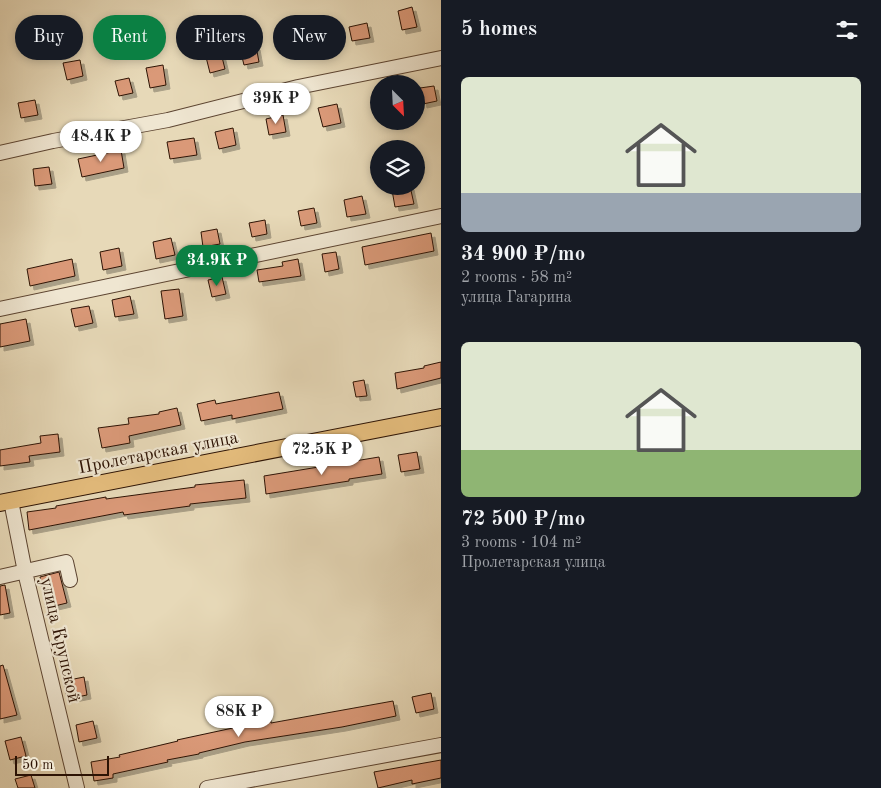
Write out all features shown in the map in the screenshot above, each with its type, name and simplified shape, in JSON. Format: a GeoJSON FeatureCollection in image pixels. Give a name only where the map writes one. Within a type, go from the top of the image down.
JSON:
{"type":"FeatureCollection","features":[{"type":"Feature","properties":{"kind":"main road","name":"Пролетарская улица"},"geometry":{"type":"LineString","coordinates":[[5,502],[441,417]]}},
{"type":"Feature","properties":{"kind":"street"},"geometry":{"type":"LineString","coordinates":[[0,153],[54,140],[168,120],[298,87],[441,58]]}},
{"type":"Feature","properties":{"kind":"street"},"geometry":{"type":"LineString","coordinates":[[0,309],[441,216]]}},
{"type":"Feature","properties":{"kind":"street","name":"улица Крупской"},"geometry":{"type":"LineString","coordinates":[[5,502],[25,572],[77,788]]}},
{"type":"Feature","properties":{"kind":"street"},"geometry":{"type":"LineString","coordinates":[[0,577],[66,562],[70,580]]}},
{"type":"Feature","properties":{"kind":"street"},"geometry":{"type":"LineString","coordinates":[[207,788],[441,745]]}},
{"type":"Feature","properties":{"kind":"building"},"geometry":{"type":"Polygon","coordinates":[[[412,7],[417,27],[402,30],[398,11],[412,7]]]}},
{"type":"Feature","properties":{"kind":"building"},"geometry":{"type":"Polygon","coordinates":[[[367,23],[370,38],[352,41],[349,27],[367,23]]]}},
{"type":"Feature","properties":{"kind":"building"},"geometry":{"type":"Polygon","coordinates":[[[80,60],[83,76],[67,80],[63,63],[80,60]]]}},
{"type":"Feature","properties":{"kind":"building"},"geometry":{"type":"Polygon","coordinates":[[[207,60],[223,60],[225,69],[210,73],[207,60]]]}},
{"type":"Feature","properties":{"kind":"building"},"geometry":{"type":"Polygon","coordinates":[[[243,60],[259,60],[259,62],[244,65],[243,60]]]}},
{"type":"Feature","properties":{"kind":"building"},"geometry":{"type":"Polygon","coordinates":[[[163,65],[166,85],[150,88],[146,68],[163,65]]]}},
{"type":"Feature","properties":{"kind":"building"},"geometry":{"type":"Polygon","coordinates":[[[129,78],[133,93],[119,96],[115,81],[129,78]]]}},
{"type":"Feature","properties":{"kind":"building"},"geometry":{"type":"Polygon","coordinates":[[[434,86],[437,101],[425,104],[425,87],[434,86]]]}},
{"type":"Feature","properties":{"kind":"building"},"geometry":{"type":"Polygon","coordinates":[[[35,100],[38,115],[21,118],[18,103],[35,100]]]}},
{"type":"Feature","properties":{"kind":"building"},"geometry":{"type":"Polygon","coordinates":[[[337,104],[341,123],[323,127],[318,108],[337,104]]]}},
{"type":"Feature","properties":{"kind":"building"},"geometry":{"type":"Polygon","coordinates":[[[283,115],[286,132],[269,135],[266,119],[283,115]]]}},
{"type":"Feature","properties":{"kind":"building"},"geometry":{"type":"Polygon","coordinates":[[[233,128],[236,145],[219,149],[215,132],[233,128]]]}},
{"type":"Feature","properties":{"kind":"building"},"geometry":{"type":"Polygon","coordinates":[[[194,138],[197,155],[170,159],[167,142],[194,138]]]}},
{"type":"Feature","properties":{"kind":"building"},"geometry":{"type":"Polygon","coordinates":[[[121,150],[124,168],[82,177],[78,159],[121,150]]]}},
{"type":"Feature","properties":{"kind":"building"},"geometry":{"type":"Polygon","coordinates":[[[49,167],[52,184],[35,186],[33,169],[49,167]]]}},
{"type":"Feature","properties":{"kind":"building"},"geometry":{"type":"Polygon","coordinates":[[[393,195],[412,195],[414,204],[395,207],[393,195]]]}},
{"type":"Feature","properties":{"kind":"building"},"geometry":{"type":"Polygon","coordinates":[[[362,196],[366,214],[347,217],[344,200],[362,196]]]}},
{"type":"Feature","properties":{"kind":"building"},"geometry":{"type":"Polygon","coordinates":[[[314,208],[317,223],[301,226],[298,211],[314,208]]]}},
{"type":"Feature","properties":{"kind":"building"},"geometry":{"type":"Polygon","coordinates":[[[265,220],[267,234],[252,237],[249,223],[265,220]]]}},
{"type":"Feature","properties":{"kind":"building"},"geometry":{"type":"Polygon","coordinates":[[[217,229],[220,244],[203,247],[201,232],[217,229]]]}},
{"type":"Feature","properties":{"kind":"building"},"geometry":{"type":"Polygon","coordinates":[[[431,233],[434,251],[365,265],[362,247],[431,233]]]}},
{"type":"Feature","properties":{"kind":"building"},"geometry":{"type":"Polygon","coordinates":[[[171,238],[175,255],[156,259],[153,242],[171,238]]]}},
{"type":"Feature","properties":{"kind":"building"},"geometry":{"type":"Polygon","coordinates":[[[119,248],[122,266],[103,270],[100,252],[119,248]]]}},
{"type":"Feature","properties":{"kind":"building"},"geometry":{"type":"Polygon","coordinates":[[[336,252],[339,269],[325,272],[322,254],[336,252]]]}},
{"type":"Feature","properties":{"kind":"building"},"geometry":{"type":"Polygon","coordinates":[[[72,259],[75,276],[30,286],[27,269],[72,259]]]}},
{"type":"Feature","properties":{"kind":"building"},"geometry":{"type":"Polygon","coordinates":[[[298,259],[301,276],[259,282],[257,270],[283,266],[282,262],[298,259]]]}},
{"type":"Feature","properties":{"kind":"building"},"geometry":{"type":"Polygon","coordinates":[[[222,277],[226,294],[212,297],[208,280],[222,277]]]}},
{"type":"Feature","properties":{"kind":"building"},"geometry":{"type":"Polygon","coordinates":[[[179,289],[183,316],[165,319],[161,291],[179,289]]]}},
{"type":"Feature","properties":{"kind":"building"},"geometry":{"type":"Polygon","coordinates":[[[130,296],[134,314],[115,317],[112,300],[130,296]]]}},
{"type":"Feature","properties":{"kind":"building"},"geometry":{"type":"Polygon","coordinates":[[[89,306],[93,323],[75,327],[71,309],[89,306]]]}},
{"type":"Feature","properties":{"kind":"building"},"geometry":{"type":"Polygon","coordinates":[[[26,319],[30,341],[0,347],[0,324],[26,319]]]}},
{"type":"Feature","properties":{"kind":"building"},"geometry":{"type":"Polygon","coordinates":[[[441,362],[441,378],[397,389],[395,373],[424,368],[424,366],[441,362]]]}},
{"type":"Feature","properties":{"kind":"building"},"geometry":{"type":"Polygon","coordinates":[[[364,380],[367,396],[356,397],[353,382],[364,380]]]}},
{"type":"Feature","properties":{"kind":"building"},"geometry":{"type":"Polygon","coordinates":[[[279,392],[283,409],[232,419],[232,415],[201,421],[197,404],[215,400],[216,404],[279,392]]]}},
{"type":"Feature","properties":{"kind":"building"},"geometry":{"type":"Polygon","coordinates":[[[177,408],[181,425],[129,436],[130,443],[102,448],[98,428],[129,424],[128,418],[159,414],[159,412],[177,408]]]}},
{"type":"Feature","properties":{"kind":"building"},"geometry":{"type":"Polygon","coordinates":[[[58,434],[60,452],[29,456],[30,462],[0,466],[0,450],[41,443],[40,436],[58,434]]]}},
{"type":"Feature","properties":{"kind":"building"},"geometry":{"type":"Polygon","coordinates":[[[417,452],[420,469],[401,472],[398,455],[417,452]]]}},
{"type":"Feature","properties":{"kind":"building"},"geometry":{"type":"Polygon","coordinates":[[[379,457],[382,474],[266,494],[264,476],[379,457]]]}},
{"type":"Feature","properties":{"kind":"building"},"geometry":{"type":"Polygon","coordinates":[[[244,480],[246,498],[190,504],[190,506],[124,515],[123,512],[29,530],[27,512],[106,497],[106,499],[195,487],[195,485],[244,480]]]}},
{"type":"Feature","properties":{"kind":"building"},"geometry":{"type":"Polygon","coordinates":[[[59,572],[67,603],[46,608],[40,577],[59,572]]]}},
{"type":"Feature","properties":{"kind":"building"},"geometry":{"type":"Polygon","coordinates":[[[5,585],[10,613],[0,615],[0,586],[5,585]]]}},
{"type":"Feature","properties":{"kind":"building"},"geometry":{"type":"Polygon","coordinates":[[[3,665],[17,715],[0,719],[0,666],[3,665]]]}},
{"type":"Feature","properties":{"kind":"building"},"geometry":{"type":"Polygon","coordinates":[[[84,677],[87,695],[67,699],[64,681],[84,677]]]}},
{"type":"Feature","properties":{"kind":"building"},"geometry":{"type":"Polygon","coordinates":[[[431,693],[434,709],[416,713],[412,697],[431,693]]]}},
{"type":"Feature","properties":{"kind":"building"},"geometry":{"type":"Polygon","coordinates":[[[393,701],[396,716],[342,727],[245,742],[167,760],[168,762],[113,774],[113,778],[94,781],[91,762],[120,757],[119,755],[177,740],[256,723],[271,720],[271,723],[393,701]]]}},
{"type":"Feature","properties":{"kind":"building"},"geometry":{"type":"Polygon","coordinates":[[[93,721],[97,738],[79,742],[76,725],[93,721]]]}},
{"type":"Feature","properties":{"kind":"building"},"geometry":{"type":"Polygon","coordinates":[[[21,737],[26,756],[10,760],[5,741],[21,737]]]}},
{"type":"Feature","properties":{"kind":"building"},"geometry":{"type":"Polygon","coordinates":[[[441,760],[441,778],[412,784],[412,780],[378,788],[374,772],[441,760]]]}},
{"type":"Feature","properties":{"kind":"building"},"geometry":{"type":"Polygon","coordinates":[[[31,775],[35,788],[18,788],[15,779],[31,775]]]}}]}
